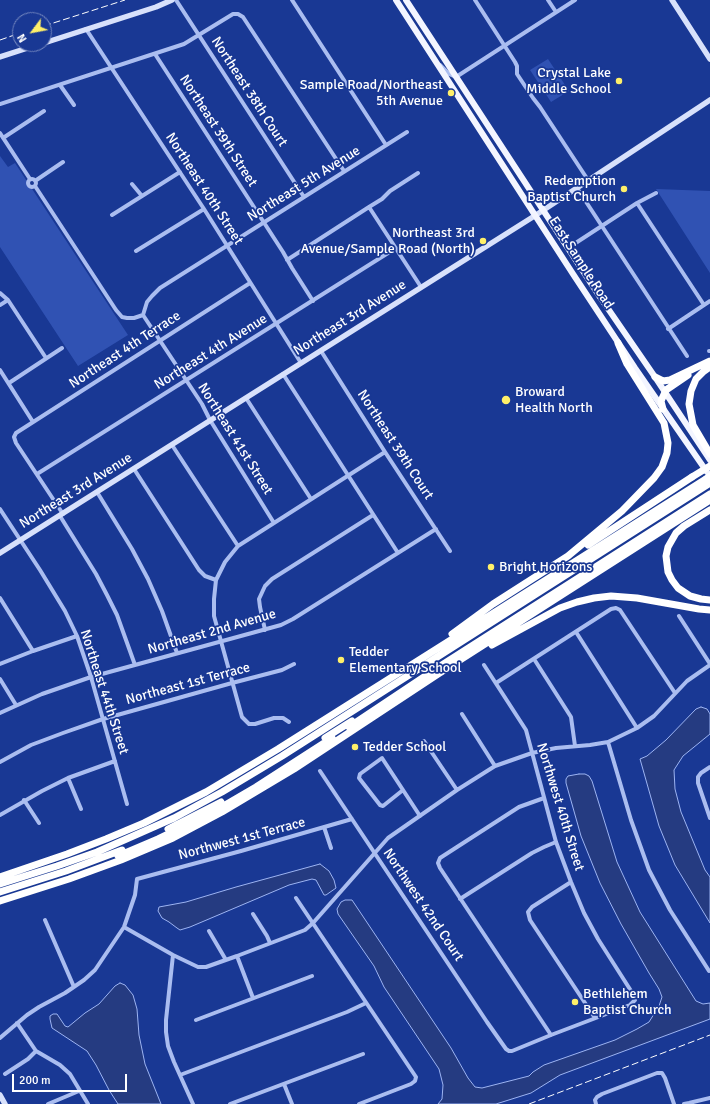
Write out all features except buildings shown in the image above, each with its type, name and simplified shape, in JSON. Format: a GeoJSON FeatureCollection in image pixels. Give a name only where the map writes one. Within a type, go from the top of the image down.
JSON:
{"type":"FeatureCollection","features":[{"type":"Feature","properties":{"kind":"highway"},"geometry":{"type":"LineString","coordinates":[[568,556],[622,511],[649,484],[662,467],[667,453],[668,437],[664,423],[627,364],[618,343]]}},
{"type":"Feature","properties":{"kind":"highway"},"geometry":{"type":"LineString","coordinates":[[655,377],[663,381],[668,381],[710,361]]}},
{"type":"Feature","properties":{"kind":"highway"},"geometry":{"type":"LineString","coordinates":[[663,409],[661,401],[665,392],[699,367]]}},
{"type":"Feature","properties":{"kind":"highway"},"geometry":{"type":"LineString","coordinates":[[710,367],[696,379],[691,390],[689,404],[694,428],[710,454]]}},
{"type":"Feature","properties":{"kind":"highway"},"geometry":{"type":"LineString","coordinates":[[413,664],[492,604],[710,466]]}},
{"type":"Feature","properties":{"kind":"highway"},"geometry":{"type":"LineString","coordinates":[[0,884],[77,859],[122,841],[174,818],[234,785],[282,756],[698,487],[710,476]]}},
{"type":"Feature","properties":{"kind":"highway"},"geometry":{"type":"LineString","coordinates":[[0,877],[93,844],[138,826],[206,792],[249,768],[698,487],[710,483]]}},
{"type":"Feature","properties":{"kind":"highway"},"geometry":{"type":"LineString","coordinates":[[0,892],[53,876],[106,857],[193,817],[260,780],[708,498]]}},
{"type":"Feature","properties":{"kind":"highway"},"geometry":{"type":"LineString","coordinates":[[0,901],[82,875],[135,855],[210,819],[276,780],[708,498]]}},
{"type":"Feature","properties":{"kind":"highway"},"geometry":{"type":"LineString","coordinates":[[710,510],[684,526],[676,533],[668,547],[666,556],[668,572],[678,588],[690,596],[710,600]]}},
{"type":"Feature","properties":{"kind":"highway"},"geometry":{"type":"LineString","coordinates":[[438,674],[450,671],[495,643],[560,608],[589,599],[621,596],[710,610]]}},
{"type":"Feature","properties":{"kind":"highway"},"geometry":{"type":"LineString","coordinates":[[40,888],[55,879],[107,861],[158,839],[214,811],[256,787],[333,738],[442,665]]}},
{"type":"Feature","properties":{"kind":"highway"},"geometry":{"type":"LineString","coordinates":[[181,805],[234,785]]}},
{"type":"Feature","properties":{"kind":"main road","name":"East Sample Road"},"geometry":{"type":"LineString","coordinates":[[396,0],[618,343],[710,476]]}},
{"type":"Feature","properties":{"kind":"main road","name":"East Sample Road"},"geometry":{"type":"LineString","coordinates":[[406,0],[568,248],[710,460]]}},
{"type":"Feature","properties":{"kind":"main road"},"geometry":{"type":"LineString","coordinates":[[450,82],[455,83],[472,102]]}},
{"type":"Feature","properties":{"kind":"street"},"geometry":{"type":"LineString","coordinates":[[52,40],[156,7],[172,0]]}},
{"type":"Feature","properties":{"kind":"street","name":"Northeast 38th Court"},"geometry":{"type":"LineString","coordinates":[[176,0],[304,197]]}},
{"type":"Feature","properties":{"kind":"street"},"geometry":{"type":"LineString","coordinates":[[292,0],[386,145]]}},
{"type":"Feature","properties":{"kind":"street"},"geometry":{"type":"LineString","coordinates":[[475,0],[515,62],[517,66],[517,74],[588,180]]}},
{"type":"Feature","properties":{"kind":"street"},"geometry":{"type":"LineString","coordinates":[[548,0],[556,12]]}},
{"type":"Feature","properties":{"kind":"street"},"geometry":{"type":"LineString","coordinates":[[437,63],[449,74],[456,77],[575,0]]}},
{"type":"Feature","properties":{"kind":"street"},"geometry":{"type":"LineString","coordinates":[[672,0],[710,59]]}},
{"type":"Feature","properties":{"kind":"street"},"geometry":{"type":"LineString","coordinates":[[0,104],[184,44],[233,14],[238,14],[243,17],[344,171]]}},
{"type":"Feature","properties":{"kind":"street","name":"Northeast 40th Street"},"geometry":{"type":"LineString","coordinates":[[86,29],[204,209],[301,363]]}},
{"type":"Feature","properties":{"kind":"street"},"geometry":{"type":"LineString","coordinates":[[0,57],[15,52]]}},
{"type":"Feature","properties":{"kind":"street","name":"Northeast 39th Street"},"geometry":{"type":"LineString","coordinates":[[155,54],[264,222],[313,301]]}},
{"type":"Feature","properties":{"kind":"street"},"geometry":{"type":"LineString","coordinates":[[60,85],[74,105]]}},
{"type":"Feature","properties":{"kind":"street","name":"Northeast 3rd Avenue"},"geometry":{"type":"LineString","coordinates":[[0,553],[536,215],[710,100]]}},
{"type":"Feature","properties":{"kind":"street"},"geometry":{"type":"LineString","coordinates":[[3,138],[44,111]]}},
{"type":"Feature","properties":{"kind":"street","name":"Northeast 5th Avenue"},"geometry":{"type":"LineString","coordinates":[[143,315],[147,302],[160,288],[407,132]]}},
{"type":"Feature","properties":{"kind":"street"},"geometry":{"type":"LineString","coordinates":[[0,133],[30,180],[28,182],[29,185],[32,187],[34,186],[116,310],[122,316],[127,318],[134,318],[143,315]]}},
{"type":"Feature","properties":{"kind":"street"},"geometry":{"type":"LineString","coordinates":[[34,186],[36,184],[35,181],[62,162]]}},
{"type":"Feature","properties":{"kind":"street"},"geometry":{"type":"LineString","coordinates":[[112,215],[180,172]]}},
{"type":"Feature","properties":{"kind":"street"},"geometry":{"type":"LineString","coordinates":[[287,260],[382,199],[390,191],[418,173]]}},
{"type":"Feature","properties":{"kind":"street"},"geometry":{"type":"LineString","coordinates":[[30,180],[33,179],[35,181]]}},
{"type":"Feature","properties":{"kind":"street"},"geometry":{"type":"LineString","coordinates":[[132,184],[142,196]]}},
{"type":"Feature","properties":{"kind":"street"},"geometry":{"type":"LineString","coordinates":[[577,188],[687,356]]}},
{"type":"Feature","properties":{"kind":"street"},"geometry":{"type":"LineString","coordinates":[[568,248],[637,203],[656,193]]}},
{"type":"Feature","properties":{"kind":"street"},"geometry":{"type":"LineString","coordinates":[[637,203],[704,305]]}},
{"type":"Feature","properties":{"kind":"street"},"geometry":{"type":"LineString","coordinates":[[369,207],[421,287]]}},
{"type":"Feature","properties":{"kind":"street"},"geometry":{"type":"LineString","coordinates":[[136,251],[204,209]]}},
{"type":"Feature","properties":{"kind":"street","name":"Northeast 4th Avenue"},"geometry":{"type":"LineString","coordinates":[[37,474],[396,248]]}},
{"type":"Feature","properties":{"kind":"street","name":"Northeast 4th Terrace"},"geometry":{"type":"LineString","coordinates":[[37,474],[16,443],[14,437],[16,434],[250,283]]}},
{"type":"Feature","properties":{"kind":"street"},"geometry":{"type":"LineString","coordinates":[[0,294],[8,300],[46,358]]}},
{"type":"Feature","properties":{"kind":"street"},"geometry":{"type":"LineString","coordinates":[[0,304],[8,300]]}},
{"type":"Feature","properties":{"kind":"street"},"geometry":{"type":"LineString","coordinates":[[668,329],[710,301]]}},
{"type":"Feature","properties":{"kind":"street","name":"Northeast 41st Street"},"geometry":{"type":"LineString","coordinates":[[143,315],[202,404],[210,420],[274,523]]}},
{"type":"Feature","properties":{"kind":"street"},"geometry":{"type":"LineString","coordinates":[[9,383],[62,348]]}},
{"type":"Feature","properties":{"kind":"street","name":"Northeast 39th Court"},"geometry":{"type":"LineString","coordinates":[[321,351],[450,551]]}},
{"type":"Feature","properties":{"kind":"street"},"geometry":{"type":"LineString","coordinates":[[0,370],[34,422]]}},
{"type":"Feature","properties":{"kind":"street"},"geometry":{"type":"LineString","coordinates":[[283,374],[398,552]]}},
{"type":"Feature","properties":{"kind":"street"},"geometry":{"type":"LineString","coordinates":[[246,398],[311,499]]}},
{"type":"Feature","properties":{"kind":"street"},"geometry":{"type":"LineString","coordinates":[[172,445],[238,546]]}},
{"type":"Feature","properties":{"kind":"street"},"geometry":{"type":"LineString","coordinates":[[289,722],[283,718],[274,718],[255,724],[249,724],[244,721],[214,616],[216,580],[225,562],[238,546],[385,452]]}},
{"type":"Feature","properties":{"kind":"street"},"geometry":{"type":"LineString","coordinates":[[134,468],[199,570],[205,576],[216,580]]}},
{"type":"Feature","properties":{"kind":"street"},"geometry":{"type":"LineString","coordinates":[[37,474],[100,580],[117,614],[135,665]]}},
{"type":"Feature","properties":{"kind":"street"},"geometry":{"type":"LineString","coordinates":[[97,492],[132,549],[148,579],[162,611],[177,653]]}},
{"type":"Feature","properties":{"kind":"street","name":"Northeast 44th Street"},"geometry":{"type":"LineString","coordinates":[[0,509],[65,611],[77,636],[91,677],[126,804]]}},
{"type":"Feature","properties":{"kind":"street"},"geometry":{"type":"LineString","coordinates":[[265,630],[259,599],[265,586],[272,579],[373,515]]}},
{"type":"Feature","properties":{"kind":"street","name":"Northeast 2nd Avenue"},"geometry":{"type":"LineString","coordinates":[[0,713],[42,694],[91,677],[281,625],[293,619],[436,529]]}},
{"type":"Feature","properties":{"kind":"street"},"geometry":{"type":"LineString","coordinates":[[0,598],[33,651]]}},
{"type":"Feature","properties":{"kind":"street"},"geometry":{"type":"LineString","coordinates":[[496,683],[616,608],[620,610],[675,693]]}},
{"type":"Feature","properties":{"kind":"street"},"geometry":{"type":"LineString","coordinates":[[0,1038],[39,1007],[65,993],[84,980],[95,970],[124,927],[173,955],[198,967],[206,967],[305,930],[313,923],[374,852],[388,838],[457,790],[495,766],[532,753],[556,748],[608,742],[637,728],[654,716],[687,681],[710,665],[679,616]]}},
{"type":"Feature","properties":{"kind":"street"},"geometry":{"type":"LineString","coordinates":[[576,632],[637,728]]}},
{"type":"Feature","properties":{"kind":"street"},"geometry":{"type":"LineString","coordinates":[[0,664],[77,636]]}},
{"type":"Feature","properties":{"kind":"street"},"geometry":{"type":"LineString","coordinates":[[534,659],[571,717],[574,746]]}},
{"type":"Feature","properties":{"kind":"street","name":"Northeast 1st Terrace"},"geometry":{"type":"LineString","coordinates":[[0,762],[31,745],[103,719],[282,670],[294,664]]}},
{"type":"Feature","properties":{"kind":"street","name":"Northwest 40th Street"},"geometry":{"type":"LineString","coordinates":[[484,665],[526,730],[556,842],[571,882],[584,913],[598,939],[633,994],[635,1000],[630,1005],[595,1018]]}},
{"type":"Feature","properties":{"kind":"street"},"geometry":{"type":"LineString","coordinates":[[0,679],[16,705]]}},
{"type":"Feature","properties":{"kind":"street"},"geometry":{"type":"LineString","coordinates":[[462,714],[495,766]]}},
{"type":"Feature","properties":{"kind":"street"},"geometry":{"type":"LineString","coordinates":[[424,741],[457,790]]}},
{"type":"Feature","properties":{"kind":"street"},"geometry":{"type":"LineString","coordinates":[[608,742],[630,820],[649,870],[670,910],[709,971]]}},
{"type":"Feature","properties":{"kind":"street"},"geometry":{"type":"LineString","coordinates":[[403,790],[383,806],[380,805],[359,778],[360,774],[382,758],[403,790],[420,816]]}},
{"type":"Feature","properties":{"kind":"street"},"geometry":{"type":"LineString","coordinates":[[0,815],[24,800],[68,778],[115,761]]}},
{"type":"Feature","properties":{"kind":"street"},"geometry":{"type":"LineString","coordinates":[[710,767],[702,772],[698,777],[698,783],[710,818]]}},
{"type":"Feature","properties":{"kind":"street","name":"Northwest 42nd Court"},"geometry":{"type":"LineString","coordinates":[[320,771],[506,1049],[509,1052],[551,1035]]}},
{"type":"Feature","properties":{"kind":"street"},"geometry":{"type":"LineString","coordinates":[[68,778],[81,809]]}},
{"type":"Feature","properties":{"kind":"street"},"geometry":{"type":"LineString","coordinates":[[544,798],[519,807],[440,858],[438,863],[460,899],[551,1035],[595,1018],[530,920],[528,912],[532,907],[571,882]]}},
{"type":"Feature","properties":{"kind":"street"},"geometry":{"type":"LineString","coordinates":[[24,800],[39,823]]}},
{"type":"Feature","properties":{"kind":"street","name":"Northwest 1st Terrace"},"geometry":{"type":"LineString","coordinates":[[124,927],[135,895],[137,879],[352,819]]}},
{"type":"Feature","properties":{"kind":"street"},"geometry":{"type":"LineString","coordinates":[[324,827],[331,848]]}},
{"type":"Feature","properties":{"kind":"street"},"geometry":{"type":"LineString","coordinates":[[460,899],[532,853],[556,842]]}},
{"type":"Feature","properties":{"kind":"street"},"geometry":{"type":"LineString","coordinates":[[296,898],[416,1077],[415,1081],[410,1084],[359,1104]]}},
{"type":"Feature","properties":{"kind":"street"},"geometry":{"type":"LineString","coordinates":[[252,914],[270,943]]}},
{"type":"Feature","properties":{"kind":"street"},"geometry":{"type":"LineString","coordinates":[[45,920],[74,987]]}},
{"type":"Feature","properties":{"kind":"street"},"geometry":{"type":"LineString","coordinates":[[209,931],[226,960]]}},
{"type":"Feature","properties":{"kind":"street"},"geometry":{"type":"LineString","coordinates":[[173,955],[166,1032],[168,1046],[193,1104]]}},
{"type":"Feature","properties":{"kind":"street"},"geometry":{"type":"LineString","coordinates":[[237,956],[253,998]]}},
{"type":"Feature","properties":{"kind":"street"},"geometry":{"type":"LineString","coordinates":[[196,1020],[312,976]]}},
{"type":"Feature","properties":{"kind":"street"},"geometry":{"type":"LineString","coordinates":[[180,1075],[347,1012],[366,1003]]}},
{"type":"Feature","properties":{"kind":"street"},"geometry":{"type":"LineString","coordinates":[[17,1023],[36,1051],[60,1065],[70,1074],[88,1104]]}},
{"type":"Feature","properties":{"kind":"street"},"geometry":{"type":"LineString","coordinates":[[5,1074],[28,1059],[36,1051]]}},
{"type":"Feature","properties":{"kind":"street"},"geometry":{"type":"LineString","coordinates":[[230,1104],[364,1054]]}},
{"type":"Feature","properties":{"kind":"street"},"geometry":{"type":"LineString","coordinates":[[596,1104],[595,1100],[602,1094],[657,1072],[662,1073],[665,1078],[674,1104]]}},
{"type":"Feature","properties":{"kind":"street"},"geometry":{"type":"LineString","coordinates":[[284,1084],[292,1104]]}},
{"type":"Feature","properties":{"kind":"street"},"geometry":{"type":"LineString","coordinates":[[48,1104],[79,1091]]}},
{"type":"Feature","properties":{"kind":"street"},"geometry":{"type":"LineString","coordinates":[[0,1096],[5,1104]]}},
{"type":"Feature","properties":{"kind":"street"},"geometry":{"type":"LineString","coordinates":[[684,1104],[710,1098]]}},
{"type":"Feature","properties":{"kind":"shaded area"},"geometry":{"type":"Polygon","coordinates":[[[548,59],[569,91],[551,102],[530,70],[548,59]]]}},
{"type":"Feature","properties":{"kind":"shaded area"},"geometry":{"type":"Polygon","coordinates":[[[0,156],[8,167],[15,163],[128,335],[78,366],[0,247],[0,156]]]}},
{"type":"Feature","properties":{"kind":"shaded area"},"geometry":{"type":"Polygon","coordinates":[[[656,189],[710,191],[710,273],[656,189]]]}},
{"type":"Feature","properties":{"kind":"shaded area"},"geometry":{"type":"Polygon","coordinates":[[[701,707],[707,709],[710,714],[710,734],[683,756],[674,770],[675,789],[681,812],[705,870],[710,877],[710,923],[675,865],[659,826],[640,759],[647,756],[666,740],[696,709],[701,707]]]}},
{"type":"Feature","properties":{"kind":"shaded area"},"geometry":{"type":"Polygon","coordinates":[[[579,774],[589,776],[592,781],[617,862],[640,912],[696,1001],[703,1004],[710,1003],[710,1019],[560,1075],[531,1093],[496,1104],[438,1104],[442,1099],[443,1085],[439,1069],[384,987],[374,966],[338,914],[337,909],[341,902],[345,900],[352,900],[451,1048],[468,1078],[475,1087],[482,1088],[529,1076],[544,1065],[615,1040],[637,1029],[649,1022],[659,1006],[662,997],[600,883],[581,836],[566,783],[568,776],[579,774]]]}},
{"type":"Feature","properties":{"kind":"shaded area"},"geometry":{"type":"Polygon","coordinates":[[[320,864],[329,871],[336,888],[326,895],[324,895],[316,880],[312,879],[289,885],[180,930],[162,918],[158,911],[159,907],[186,902],[320,864]]]}},
{"type":"Feature","properties":{"kind":"shaded area"},"geometry":{"type":"Polygon","coordinates":[[[120,983],[125,985],[133,995],[137,1009],[139,1035],[145,1064],[161,1104],[118,1104],[87,1051],[52,1028],[50,1016],[53,1014],[57,1014],[65,1026],[68,1027],[99,1004],[115,986],[120,983]]]}},
{"type":"Feature","properties":{"kind":"railway"},"geometry":{"type":"LineString","coordinates":[[52,23],[125,0]]}},
{"type":"Feature","properties":{"kind":"railway"},"geometry":{"type":"LineString","coordinates":[[0,40],[12,36]]}},
{"type":"Feature","properties":{"kind":"railway"},"geometry":{"type":"LineString","coordinates":[[529,1104],[710,1035]]}},
{"type":"Feature","properties":{"kind":"place","name":"Crystal Lake Middle School"},"geometry":{"type":"Point","coordinates":[619,81]}},
{"type":"Feature","properties":{"kind":"place","name":"Sample Road/Northeast 5th Avenue"},"geometry":{"type":"Point","coordinates":[451,93]}},
{"type":"Feature","properties":{"kind":"place","name":"Redemption Baptist Church"},"geometry":{"type":"Point","coordinates":[624,189]}},
{"type":"Feature","properties":{"kind":"place","name":"Northeast 3rd Avenue/Sample Road (North)"},"geometry":{"type":"Point","coordinates":[483,241]}},
{"type":"Feature","properties":{"kind":"place","name":"Broward Health North"},"geometry":{"type":"Point","coordinates":[506,400]}},
{"type":"Feature","properties":{"kind":"place","name":"Bright Horizons"},"geometry":{"type":"Point","coordinates":[491,567]}},
{"type":"Feature","properties":{"kind":"place","name":"Tedder Elementary School"},"geometry":{"type":"Point","coordinates":[341,660]}},
{"type":"Feature","properties":{"kind":"place","name":"Tedder School"},"geometry":{"type":"Point","coordinates":[355,747]}},
{"type":"Feature","properties":{"kind":"place","name":"Bethlehem Baptist Church"},"geometry":{"type":"Point","coordinates":[575,1002]}}]}
